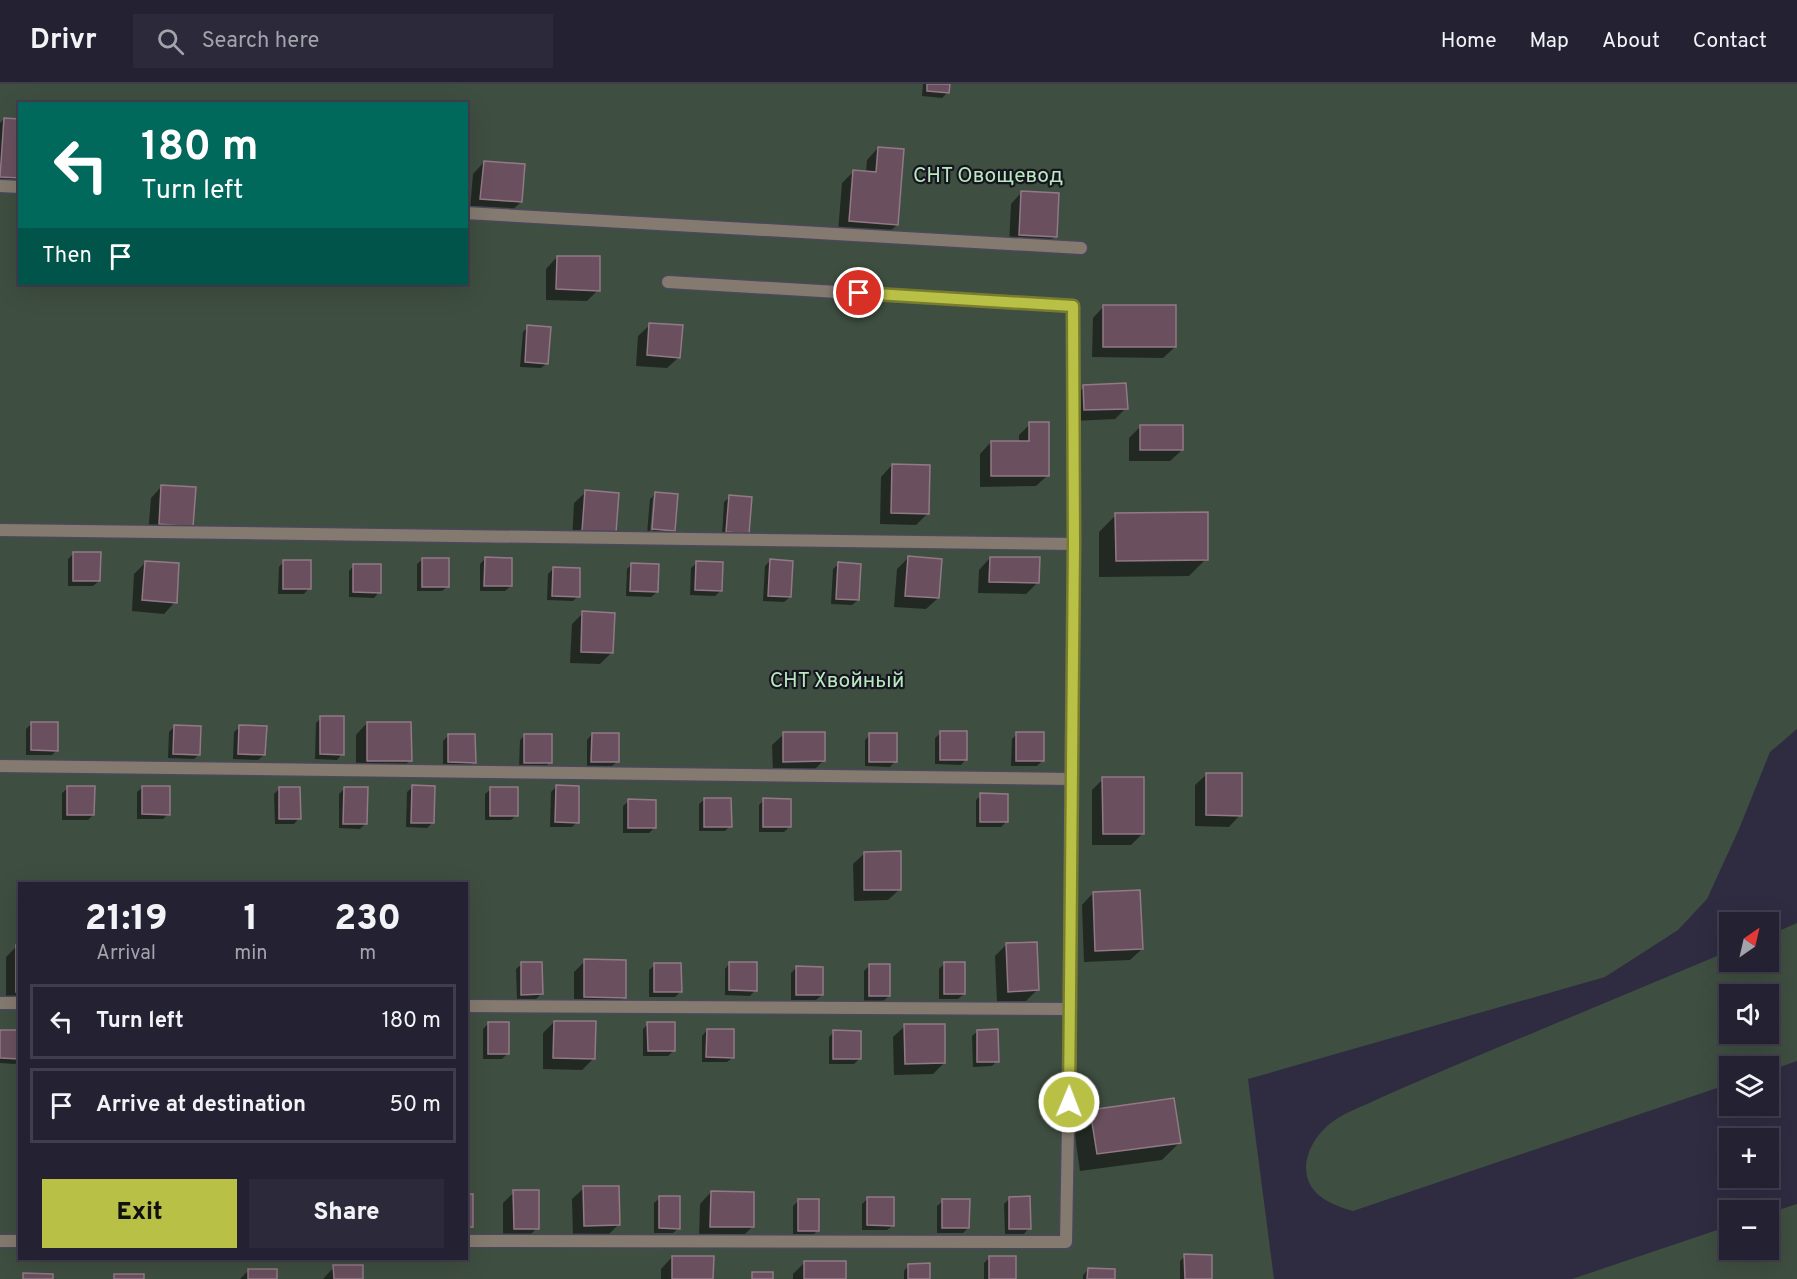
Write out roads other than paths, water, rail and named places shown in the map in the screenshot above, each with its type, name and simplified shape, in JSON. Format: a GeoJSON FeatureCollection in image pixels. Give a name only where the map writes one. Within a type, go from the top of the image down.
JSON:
{"type":"FeatureCollection","features":[{"type":"Feature","properties":{"kind":"street"},"geometry":{"type":"LineString","coordinates":[[0,186],[18,187]]}},
{"type":"Feature","properties":{"kind":"street"},"geometry":{"type":"LineString","coordinates":[[468,213],[1081,248]]}},
{"type":"Feature","properties":{"kind":"street"},"geometry":{"type":"LineString","coordinates":[[468,1241],[1066,1242],[1074,544],[1073,306],[668,282]]}},
{"type":"Feature","properties":{"kind":"street"},"geometry":{"type":"LineString","coordinates":[[0,530],[1074,544]]}},
{"type":"Feature","properties":{"kind":"street"},"geometry":{"type":"LineString","coordinates":[[0,766],[1071,779]]}},
{"type":"Feature","properties":{"kind":"street"},"geometry":{"type":"LineString","coordinates":[[0,1003],[18,1003]]}},
{"type":"Feature","properties":{"kind":"street"},"geometry":{"type":"LineString","coordinates":[[468,1005],[1070,1009]]}},
{"type":"Feature","properties":{"kind":"street"},"geometry":{"type":"LineString","coordinates":[[0,1240],[18,1240]]}},
{"type":"Feature","properties":{"kind":"park label","name":"СНТ Овощевод"},"geometry":{"type":"Point","coordinates":[988,175]}},
{"type":"Feature","properties":{"kind":"park label","name":"СНТ Хвойный"},"geometry":{"type":"Point","coordinates":[837,680]}}]}
